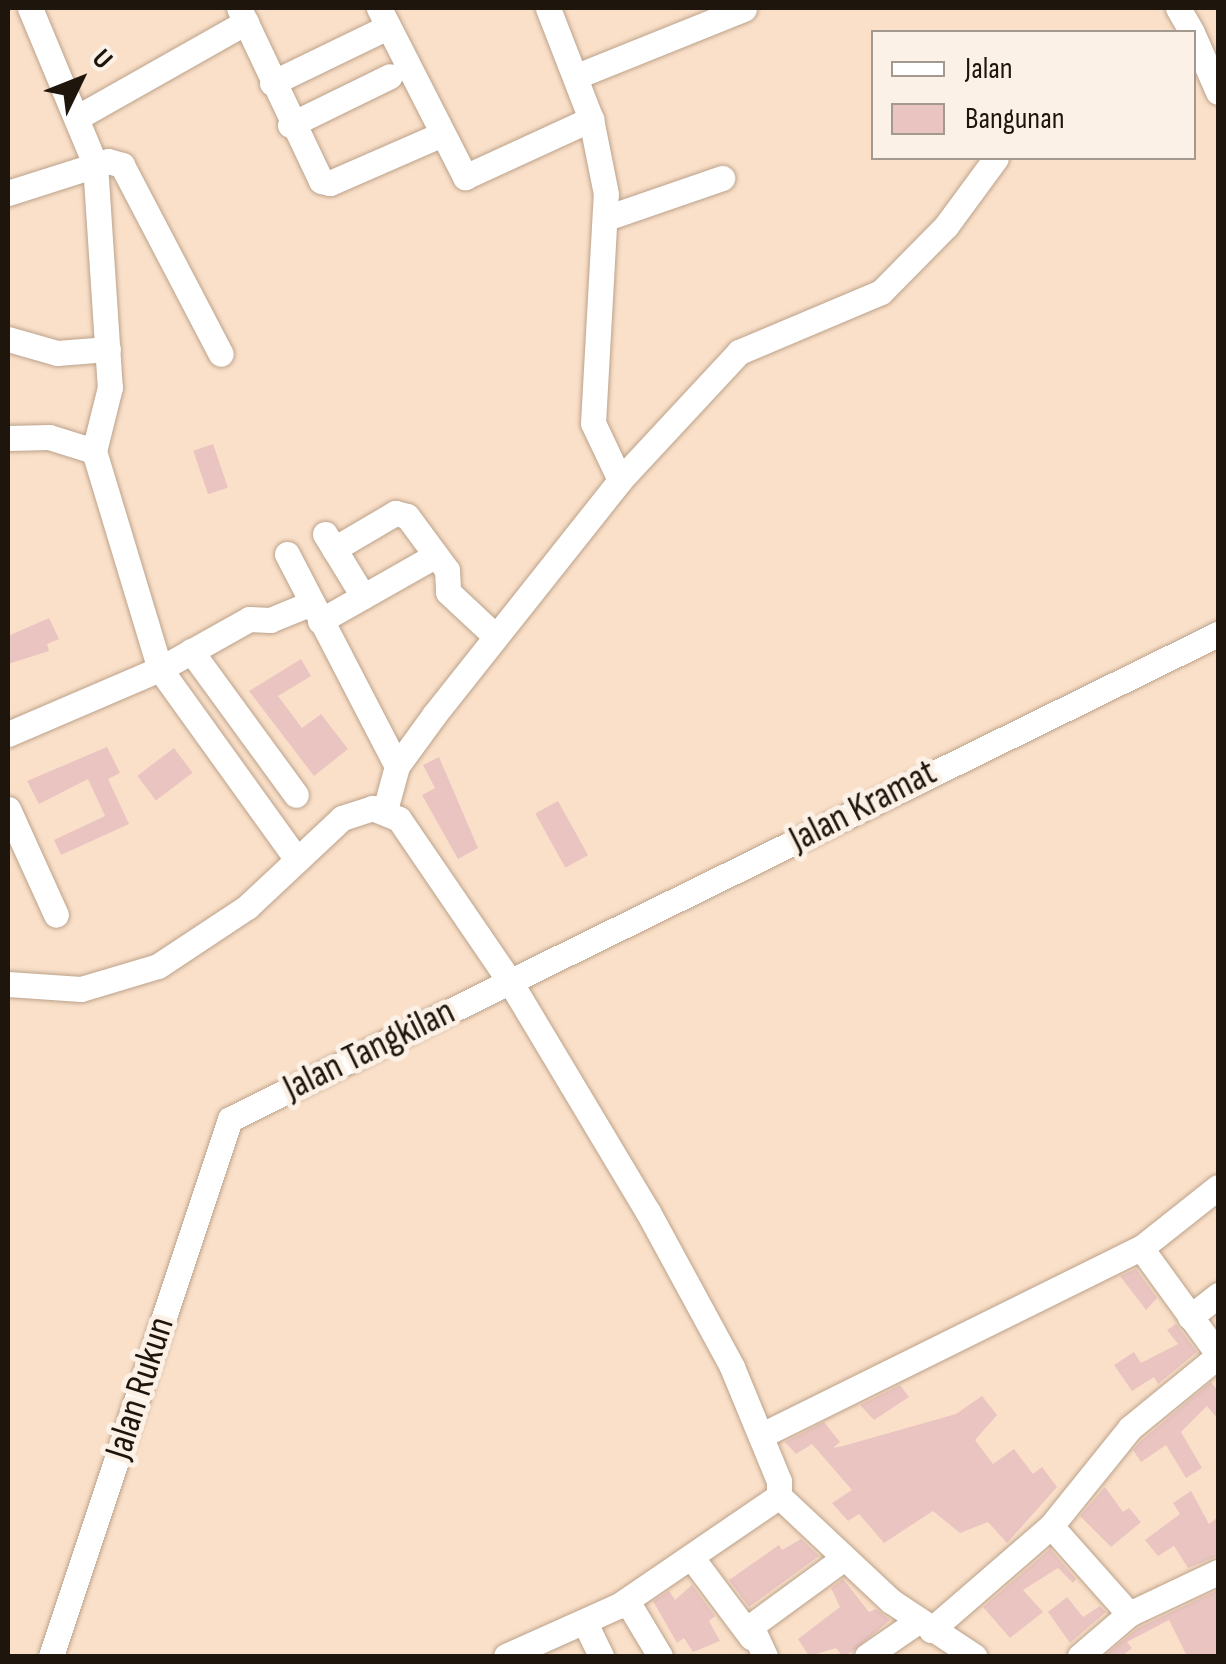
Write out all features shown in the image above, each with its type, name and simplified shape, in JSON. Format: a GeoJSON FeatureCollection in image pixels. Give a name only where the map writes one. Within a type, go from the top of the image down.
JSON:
{"type":"FeatureCollection","features":[{"type":"Feature","properties":{"kind":"street"},"geometry":{"type":"LineString","coordinates":[[30,8],[54,74],[78,117],[95,164],[110,387],[94,451],[160,669],[296,860]]}},
{"type":"Feature","properties":{"kind":"street"},"geometry":{"type":"LineString","coordinates":[[548,8],[592,119],[606,218],[594,336],[595,434],[620,480]]}},
{"type":"Feature","properties":{"kind":"street"},"geometry":{"type":"LineString","coordinates":[[577,76],[744,9]]}},
{"type":"Feature","properties":{"kind":"street"},"geometry":{"type":"LineString","coordinates":[[78,117],[243,15],[313,171],[330,184],[440,135]]}},
{"type":"Feature","properties":{"kind":"street"},"geometry":{"type":"LineString","coordinates":[[272,84],[383,17],[440,135],[465,176],[592,119]]}},
{"type":"Feature","properties":{"kind":"street"},"geometry":{"type":"LineString","coordinates":[[1196,42],[1218,92]]}},
{"type":"Feature","properties":{"kind":"street"},"geometry":{"type":"LineString","coordinates":[[290,125],[390,76]]}},
{"type":"Feature","properties":{"kind":"street"},"geometry":{"type":"LineString","coordinates":[[385,810],[397,766],[493,634],[620,480],[739,352],[881,292],[946,226],[995,160]]}},
{"type":"Feature","properties":{"kind":"street"},"geometry":{"type":"LineString","coordinates":[[8,193],[95,164],[122,166],[133,179],[221,354]]}},
{"type":"Feature","properties":{"kind":"street"},"geometry":{"type":"LineString","coordinates":[[606,218],[722,178]]}},
{"type":"Feature","properties":{"kind":"street"},"geometry":{"type":"LineString","coordinates":[[8,339],[57,353],[108,350]]}},
{"type":"Feature","properties":{"kind":"street"},"geometry":{"type":"LineString","coordinates":[[8,438],[49,437],[94,451]]}},
{"type":"Feature","properties":{"kind":"street"},"geometry":{"type":"LineString","coordinates":[[363,596],[329,541],[400,513],[448,574],[448,592],[493,634]]}},
{"type":"Feature","properties":{"kind":"street"},"geometry":{"type":"LineString","coordinates":[[287,554],[397,766]]}},
{"type":"Feature","properties":{"kind":"street"},"geometry":{"type":"LineString","coordinates":[[8,734],[160,669],[249,619],[315,613],[363,596],[436,555]]}},
{"type":"Feature","properties":{"kind":"street","name":"Jalan Kramat"},"geometry":{"type":"LineString","coordinates":[[509,980],[1218,634]]}},
{"type":"Feature","properties":{"kind":"street"},"geometry":{"type":"LineString","coordinates":[[191,651],[296,795]]}},
{"type":"Feature","properties":{"kind":"street"},"geometry":{"type":"LineString","coordinates":[[8,810],[56,915]]}},
{"type":"Feature","properties":{"kind":"street"},"geometry":{"type":"LineString","coordinates":[[8,984],[81,988],[158,966],[247,908],[342,818],[385,810],[411,830],[509,980],[648,1212],[762,1435],[779,1496],[924,1626],[974,1656]]}},
{"type":"Feature","properties":{"kind":"street","name":"Jalan Tangkilan"},"geometry":{"type":"LineString","coordinates":[[230,1119],[509,980]]}},
{"type":"Feature","properties":{"kind":"street","name":"Jalan Rukun"},"geometry":{"type":"LineString","coordinates":[[51,1656],[230,1119]]}},
{"type":"Feature","properties":{"kind":"street"},"geometry":{"type":"LineString","coordinates":[[762,1435],[1141,1248],[1218,1187]]}},
{"type":"Feature","properties":{"kind":"street"},"geometry":{"type":"LineString","coordinates":[[868,1656],[924,1626],[1051,1526],[1130,1428],[1218,1354],[1141,1248]]}},
{"type":"Feature","properties":{"kind":"street"},"geometry":{"type":"LineString","coordinates":[[1190,1317],[1218,1295]]}},
{"type":"Feature","properties":{"kind":"street"},"geometry":{"type":"LineString","coordinates":[[509,1656],[627,1601],[779,1496]]}},
{"type":"Feature","properties":{"kind":"street"},"geometry":{"type":"LineString","coordinates":[[1051,1526],[1129,1614]]}},
{"type":"Feature","properties":{"kind":"street"},"geometry":{"type":"LineString","coordinates":[[692,1558],[758,1646]]}},
{"type":"Feature","properties":{"kind":"street"},"geometry":{"type":"LineString","coordinates":[[758,1646],[756,1622],[844,1558]]}},
{"type":"Feature","properties":{"kind":"street"},"geometry":{"type":"LineString","coordinates":[[1080,1656],[1129,1614],[1218,1572]]}},
{"type":"Feature","properties":{"kind":"street"},"geometry":{"type":"LineString","coordinates":[[627,1601],[660,1656]]}},
{"type":"Feature","properties":{"kind":"street"},"geometry":{"type":"LineString","coordinates":[[585,1623],[601,1656]]}},
{"type":"Feature","properties":{"kind":"building"},"geometry":{"type":"Polygon","coordinates":[[[213,444],[228,487],[208,494],[193,451],[213,444]]]}},
{"type":"Feature","properties":{"kind":"building"},"geometry":{"type":"Polygon","coordinates":[[[49,618],[59,639],[47,644],[49,651],[8,664],[8,636],[49,618]]]}},
{"type":"Feature","properties":{"kind":"building"},"geometry":{"type":"Polygon","coordinates":[[[301,659],[311,676],[278,696],[302,728],[321,714],[348,749],[314,776],[249,691],[301,659]]]}},
{"type":"Feature","properties":{"kind":"building"},"geometry":{"type":"Polygon","coordinates":[[[107,747],[120,773],[108,779],[129,824],[61,855],[54,840],[105,816],[88,779],[39,804],[27,781],[107,747]]]}},
{"type":"Feature","properties":{"kind":"building"},"geometry":{"type":"Polygon","coordinates":[[[174,748],[193,773],[156,800],[137,776],[174,748]]]}},
{"type":"Feature","properties":{"kind":"building"},"geometry":{"type":"Polygon","coordinates":[[[439,757],[478,848],[458,859],[422,795],[435,788],[423,765],[439,757]]]}},
{"type":"Feature","properties":{"kind":"building"},"geometry":{"type":"Polygon","coordinates":[[[558,801],[588,855],[565,868],[535,814],[558,801]]]}},
{"type":"Feature","properties":{"kind":"building"},"geometry":{"type":"Polygon","coordinates":[[[1136,1269],[1157,1298],[1146,1310],[1120,1276],[1136,1269]]]}},
{"type":"Feature","properties":{"kind":"building"},"geometry":{"type":"Polygon","coordinates":[[[1176,1324],[1197,1352],[1158,1384],[1154,1377],[1132,1391],[1114,1365],[1134,1352],[1141,1363],[1178,1344],[1167,1330],[1176,1324]]]}},
{"type":"Feature","properties":{"kind":"building"},"geometry":{"type":"Polygon","coordinates":[[[1211,1382],[1218,1391],[1218,1419],[1207,1406],[1181,1432],[1202,1468],[1186,1478],[1166,1445],[1141,1462],[1133,1450],[1211,1382]]]}},
{"type":"Feature","properties":{"kind":"building"},"geometry":{"type":"Polygon","coordinates":[[[900,1385],[909,1397],[874,1420],[860,1405],[900,1385]]]}},
{"type":"Feature","properties":{"kind":"building"},"geometry":{"type":"Polygon","coordinates":[[[982,1396],[997,1415],[975,1440],[993,1464],[1014,1449],[1033,1474],[1042,1467],[1057,1487],[1007,1543],[988,1522],[960,1533],[933,1511],[884,1543],[859,1514],[848,1521],[832,1503],[852,1490],[812,1444],[796,1454],[785,1442],[824,1422],[840,1442],[833,1448],[843,1446],[956,1414],[982,1396]]]}},
{"type":"Feature","properties":{"kind":"building"},"geometry":{"type":"Polygon","coordinates":[[[1105,1487],[1123,1512],[1129,1508],[1141,1522],[1111,1547],[1080,1516],[1105,1487]]]}},
{"type":"Feature","properties":{"kind":"building"},"geometry":{"type":"Polygon","coordinates":[[[1191,1491],[1209,1524],[1218,1517],[1218,1556],[1188,1568],[1174,1546],[1158,1556],[1145,1540],[1180,1514],[1173,1503],[1191,1491]]]}},
{"type":"Feature","properties":{"kind":"building"},"geometry":{"type":"Polygon","coordinates":[[[801,1539],[819,1556],[749,1607],[729,1580],[779,1545],[782,1550],[801,1539]]]}},
{"type":"Feature","properties":{"kind":"building"},"geometry":{"type":"Polygon","coordinates":[[[1050,1549],[1076,1579],[1073,1583],[1058,1568],[1023,1590],[1043,1612],[1010,1638],[983,1607],[1050,1549]]]}},
{"type":"Feature","properties":{"kind":"building"},"geometry":{"type":"Polygon","coordinates":[[[843,1579],[869,1612],[876,1609],[890,1620],[852,1652],[842,1656],[836,1648],[809,1656],[798,1639],[840,1607],[831,1588],[843,1579]]]}},
{"type":"Feature","properties":{"kind":"building"},"geometry":{"type":"Polygon","coordinates":[[[692,1585],[715,1616],[709,1621],[720,1641],[693,1652],[684,1638],[677,1643],[653,1601],[669,1591],[675,1600],[692,1585]]]}},
{"type":"Feature","properties":{"kind":"building"},"geometry":{"type":"Polygon","coordinates":[[[1218,1590],[1218,1656],[1187,1656],[1169,1620],[1127,1642],[1132,1648],[1122,1656],[1104,1656],[1138,1628],[1218,1590]]]}},
{"type":"Feature","properties":{"kind":"building"},"geometry":{"type":"Polygon","coordinates":[[[1067,1597],[1083,1617],[1100,1606],[1106,1612],[1070,1643],[1048,1612],[1067,1597]]]}}]}
